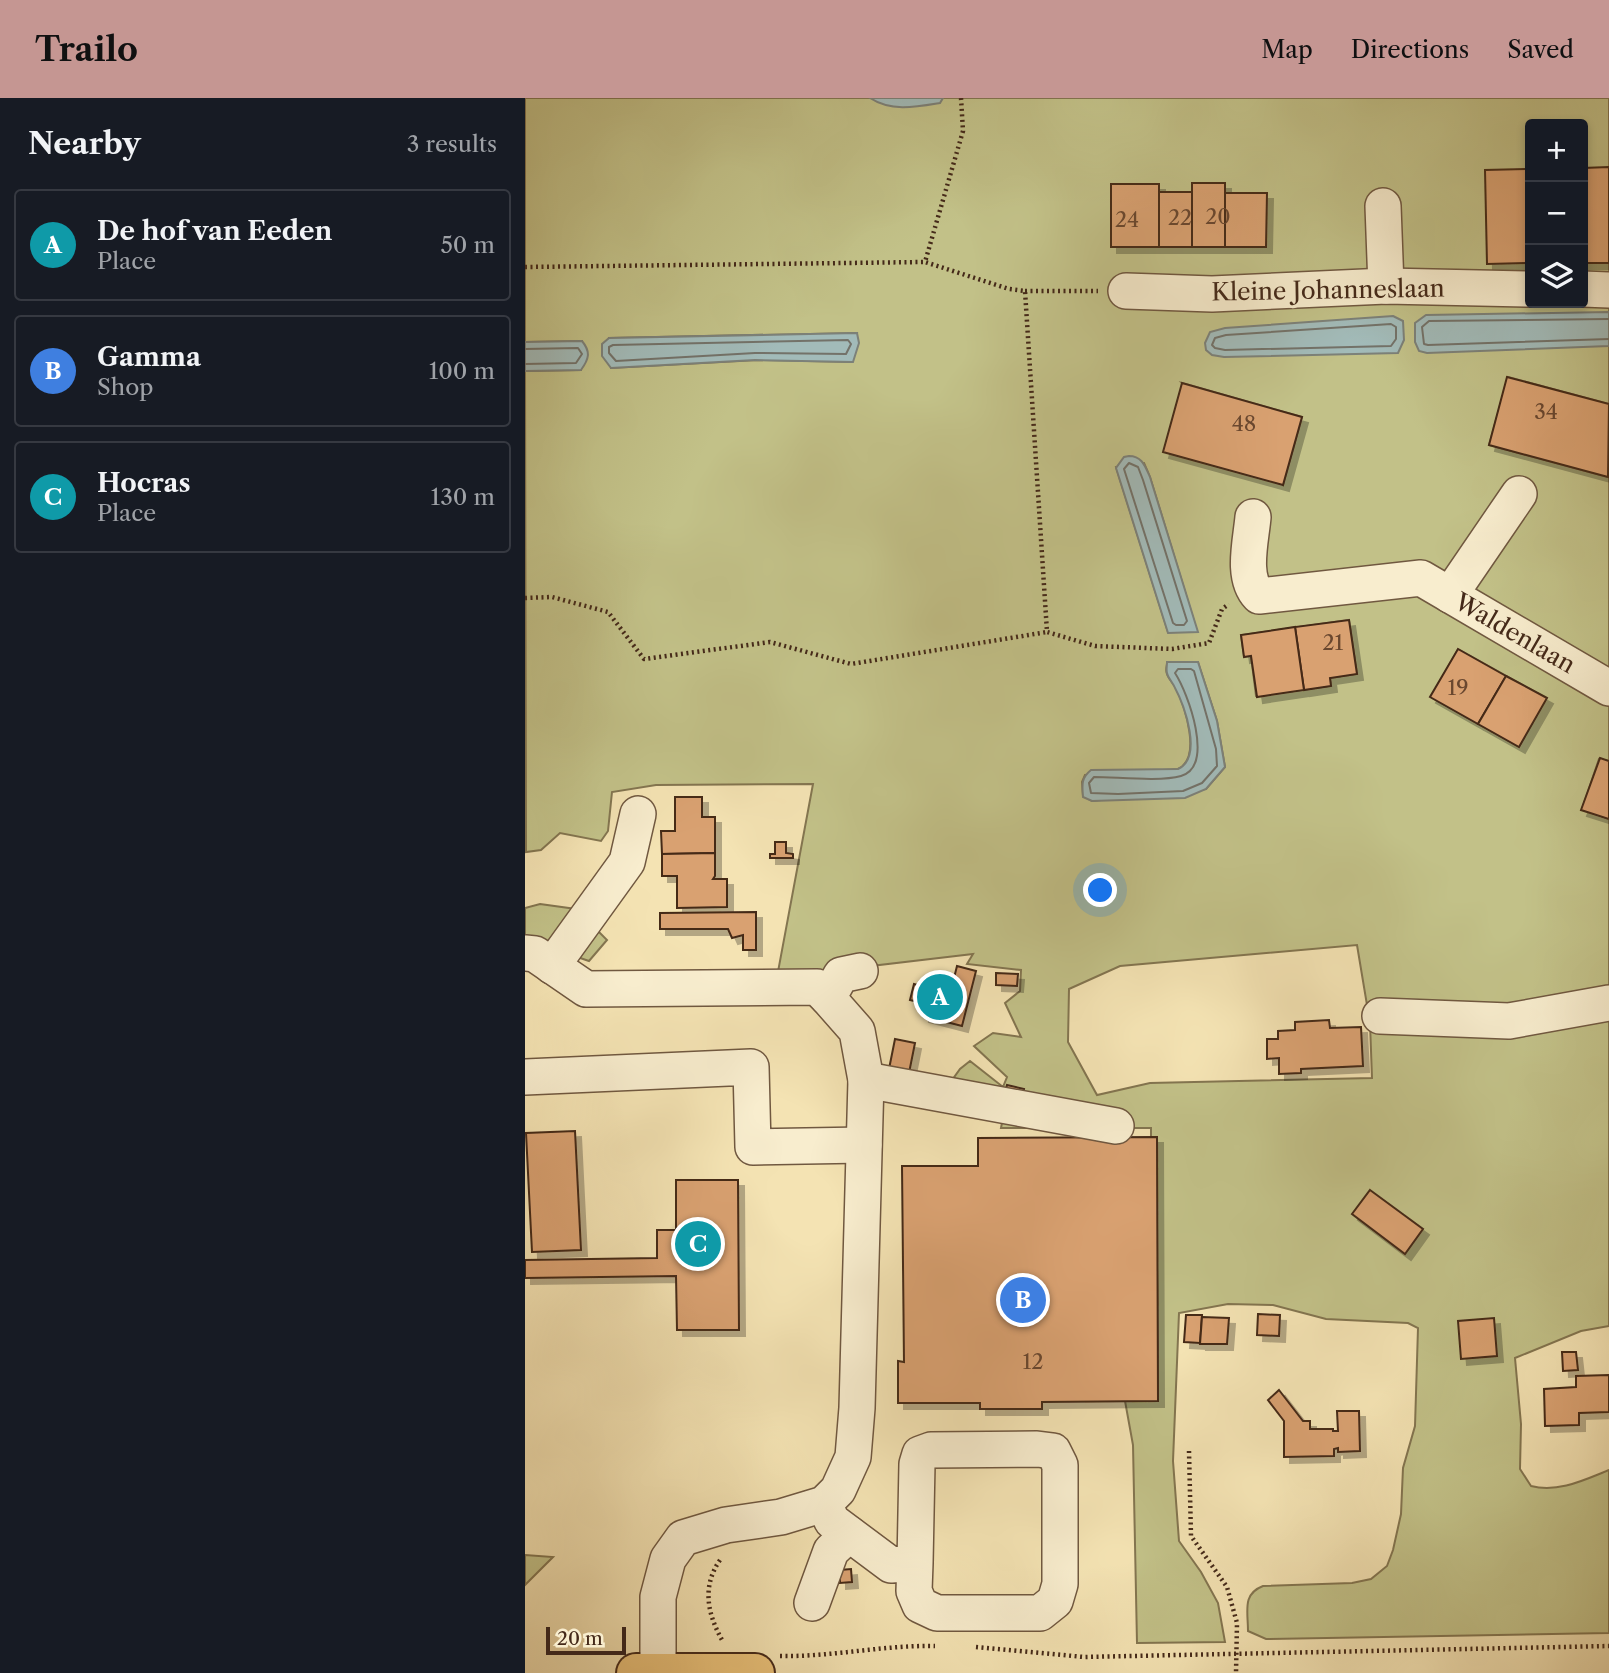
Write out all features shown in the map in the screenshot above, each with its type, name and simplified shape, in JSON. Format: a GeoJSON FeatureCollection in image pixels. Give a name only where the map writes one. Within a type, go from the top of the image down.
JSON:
{"type":"FeatureCollection","features":[{"type":"Feature","properties":{"kind":"main road"},"geometry":{"type":"LineString","coordinates":[[636,1673],[658,1673],[754,1659]]}},
{"type":"Feature","properties":{"kind":"street"},"geometry":{"type":"LineString","coordinates":[[1383,206],[1386,286]]}},
{"type":"Feature","properties":{"kind":"street","name":"Kleine Johanneslaan"},"geometry":{"type":"LineString","coordinates":[[1126,291],[1212,294],[1386,286],[1525,289]]}},
{"type":"Feature","properties":{"kind":"street"},"geometry":{"type":"LineString","coordinates":[[1588,289],[1609,290]]}},
{"type":"Feature","properties":{"kind":"street"},"geometry":{"type":"LineString","coordinates":[[1253,517],[1249,570],[1253,589],[1259,596],[1436,586],[1519,494]]}},
{"type":"Feature","properties":{"kind":"street","name":"Waldenlaan"},"geometry":{"type":"LineString","coordinates":[[1436,586],[1609,688]]}},
{"type":"Feature","properties":{"kind":"street"},"geometry":{"type":"LineString","coordinates":[[638,814],[627,862],[539,959],[586,989],[817,987],[857,1031],[866,1080],[857,1408],[853,1457],[838,1490],[824,1504],[781,1517],[726,1525],[683,1538],[668,1559],[658,1597],[658,1673]]}},
{"type":"Feature","properties":{"kind":"street"},"geometry":{"type":"LineString","coordinates":[[828,999],[841,975],[860,971]]}},
{"type":"Feature","properties":{"kind":"street"},"geometry":{"type":"LineString","coordinates":[[1380,1016],[1509,1021],[1609,1003]]}},
{"type":"Feature","properties":{"kind":"street"},"geometry":{"type":"LineString","coordinates":[[525,1077],[751,1067],[753,1146],[864,1145]]}},
{"type":"Feature","properties":{"kind":"street"},"geometry":{"type":"LineString","coordinates":[[866,1080],[1116,1126]]}},
{"type":"Feature","properties":{"kind":"street"},"geometry":{"type":"LineString","coordinates":[[931,1450],[1053,1451],[1060,1465],[1060,1584],[1055,1601],[1040,1613],[937,1613],[920,1605],[914,1591],[915,1563],[916,1464],[920,1454],[931,1450]]}},
{"type":"Feature","properties":{"kind":"street"},"geometry":{"type":"LineString","coordinates":[[824,1504],[832,1521],[891,1565],[915,1563]]}},
{"type":"Feature","properties":{"kind":"street"},"geometry":{"type":"LineString","coordinates":[[811,1603],[831,1551],[849,1534]]}},
{"type":"Feature","properties":{"kind":"path"},"geometry":{"type":"LineString","coordinates":[[925,262],[963,131],[961,98]]}},
{"type":"Feature","properties":{"kind":"path"},"geometry":{"type":"LineString","coordinates":[[525,267],[925,262],[1009,289],[1126,291]]}},
{"type":"Feature","properties":{"kind":"path"},"geometry":{"type":"LineString","coordinates":[[1025,290],[1047,632]]}},
{"type":"Feature","properties":{"kind":"path"},"geometry":{"type":"LineString","coordinates":[[525,598],[552,597],[608,612],[644,659],[770,642],[851,664],[1047,632],[1095,646],[1171,649],[1209,643],[1221,609],[1253,589]]}},
{"type":"Feature","properties":{"kind":"path"},"geometry":{"type":"LineString","coordinates":[[1189,1451],[1191,1536],[1227,1587],[1237,1623],[1236,1673]]}},
{"type":"Feature","properties":{"kind":"path"},"geometry":{"type":"LineString","coordinates":[[728,1554],[719,1561],[710,1577],[708,1591],[713,1625],[723,1642],[754,1659],[941,1646]]}},
{"type":"Feature","properties":{"kind":"path"},"geometry":{"type":"LineString","coordinates":[[965,1647],[1084,1657],[1609,1647]]}},
{"type":"Feature","properties":{"kind":"shaded area"},"geometry":{"type":"Polygon","coordinates":[[[525,98],[1609,98],[1609,404],[1508,377],[1489,445],[1608,477],[1609,475],[1609,761],[1599,759],[1582,809],[1609,819],[1609,1326],[1581,1331],[1515,1358],[1521,1424],[1520,1469],[1531,1486],[1561,1487],[1609,1470],[1609,1633],[1266,1639],[1248,1631],[1249,1598],[1256,1589],[1263,1586],[1352,1583],[1371,1579],[1387,1566],[1401,1514],[1403,1468],[1415,1426],[1418,1328],[1408,1323],[1326,1319],[1273,1305],[1228,1304],[1179,1313],[1173,1461],[1179,1541],[1201,1572],[1218,1603],[1225,1642],[1137,1643],[1133,1445],[1125,1401],[1158,1401],[1156,1137],[1151,1137],[1151,1128],[1001,1128],[1004,1112],[950,1083],[970,1061],[1003,1087],[1007,1077],[974,1046],[993,1033],[1021,1037],[1005,1003],[1020,991],[1021,970],[967,964],[973,954],[777,977],[813,784],[656,785],[612,792],[608,831],[601,841],[560,833],[541,850],[526,852],[525,371],[581,370],[582,341],[525,342],[525,98]],[[857,333],[609,338],[611,368],[758,360],[852,362],[857,333]],[[1182,383],[1283,485],[1302,417],[1182,383]],[[1144,463],[1116,467],[1168,632],[1197,631],[1144,463]],[[1349,620],[1241,635],[1244,656],[1251,656],[1256,696],[1331,686],[1330,678],[1357,674],[1349,620]],[[1458,649],[1431,697],[1519,747],[1546,698],[1458,649]],[[1198,662],[1167,663],[1166,673],[1180,696],[1187,719],[1190,744],[1185,763],[1178,769],[1085,775],[1082,782],[1083,796],[1092,801],[1206,789],[1225,767],[1217,721],[1198,662]],[[1357,945],[1120,966],[1069,989],[1068,1042],[1097,1095],[1150,1083],[1372,1078],[1370,1023],[1357,945]]]}},
{"type":"Feature","properties":{"kind":"shaded area"},"geometry":{"type":"Polygon","coordinates":[[[540,904],[576,909],[607,940],[589,961],[554,949],[525,944],[525,908],[540,904]]]}},
{"type":"Feature","properties":{"kind":"shaded area"},"geometry":{"type":"Polygon","coordinates":[[[525,1555],[553,1557],[525,1585],[525,1555]]]}},
{"type":"Feature","properties":{"kind":"water"},"geometry":{"type":"Polygon","coordinates":[[[870,98],[943,98],[940,103],[895,107],[870,98]]]}},
{"type":"Feature","properties":{"kind":"water"},"geometry":{"type":"Polygon","coordinates":[[[1609,312],[1609,346],[1427,353],[1419,351],[1415,342],[1415,323],[1426,315],[1609,312]]]}},
{"type":"Feature","properties":{"kind":"water"},"geometry":{"type":"Polygon","coordinates":[[[1393,316],[1403,321],[1404,340],[1398,353],[1224,357],[1212,355],[1206,350],[1205,343],[1210,332],[1225,328],[1393,316]]]}},
{"type":"Feature","properties":{"kind":"water"},"geometry":{"type":"Polygon","coordinates":[[[857,333],[859,343],[853,362],[755,360],[611,368],[602,356],[602,344],[609,338],[857,333]]]}},
{"type":"Feature","properties":{"kind":"water"},"geometry":{"type":"Polygon","coordinates":[[[582,341],[588,356],[581,370],[525,371],[525,342],[582,341]]]}},
{"type":"Feature","properties":{"kind":"water"},"geometry":{"type":"Polygon","coordinates":[[[1124,457],[1140,460],[1150,477],[1198,632],[1168,633],[1116,468],[1124,457]]]}},
{"type":"Feature","properties":{"kind":"water"},"geometry":{"type":"Polygon","coordinates":[[[1167,662],[1198,662],[1217,721],[1225,767],[1206,789],[1185,798],[1092,801],[1083,797],[1083,782],[1091,770],[1178,769],[1185,763],[1191,743],[1190,731],[1183,707],[1168,675],[1167,662]]]}},
{"type":"Feature","properties":{"kind":"building"},"geometry":{"type":"Polygon","coordinates":[[[1609,167],[1609,263],[1588,263],[1588,168],[1609,167]]]}},
{"type":"Feature","properties":{"kind":"building"},"geometry":{"type":"Polygon","coordinates":[[[1525,169],[1525,263],[1487,264],[1485,170],[1525,169]]]}},
{"type":"Feature","properties":{"kind":"building"},"geometry":{"type":"Polygon","coordinates":[[[1192,183],[1225,183],[1225,247],[1192,247],[1192,183]]]}},
{"type":"Feature","properties":{"kind":"building"},"geometry":{"type":"Polygon","coordinates":[[[1111,184],[1159,184],[1159,247],[1111,247],[1111,184]]]}},
{"type":"Feature","properties":{"kind":"building"},"geometry":{"type":"Polygon","coordinates":[[[1159,192],[1192,192],[1192,247],[1159,247],[1159,192]]]}},
{"type":"Feature","properties":{"kind":"building"},"geometry":{"type":"Polygon","coordinates":[[[1225,193],[1267,193],[1266,247],[1225,247],[1225,193]]]}},
{"type":"Feature","properties":{"kind":"building"},"geometry":{"type":"Polygon","coordinates":[[[1507,377],[1609,404],[1608,477],[1489,445],[1507,377]]]}},
{"type":"Feature","properties":{"kind":"building"},"geometry":{"type":"Polygon","coordinates":[[[1182,383],[1302,417],[1283,485],[1163,452],[1182,383]]]}},
{"type":"Feature","properties":{"kind":"building"},"geometry":{"type":"Polygon","coordinates":[[[1349,620],[1357,674],[1330,678],[1331,686],[1304,690],[1295,627],[1349,620]]]}},
{"type":"Feature","properties":{"kind":"building"},"geometry":{"type":"Polygon","coordinates":[[[1295,627],[1304,690],[1257,697],[1251,656],[1244,657],[1241,635],[1295,627]]]}},
{"type":"Feature","properties":{"kind":"building"},"geometry":{"type":"Polygon","coordinates":[[[1458,649],[1506,676],[1478,724],[1430,697],[1458,649]]]}},
{"type":"Feature","properties":{"kind":"building"},"geometry":{"type":"Polygon","coordinates":[[[1506,676],[1547,698],[1519,747],[1478,724],[1506,676]]]}},
{"type":"Feature","properties":{"kind":"building"},"geometry":{"type":"Polygon","coordinates":[[[1600,758],[1609,761],[1609,819],[1581,810],[1600,758]]]}},
{"type":"Feature","properties":{"kind":"building"},"geometry":{"type":"Polygon","coordinates":[[[675,797],[702,797],[702,817],[715,817],[715,853],[662,854],[661,831],[675,831],[675,797]]]}},
{"type":"Feature","properties":{"kind":"building"},"geometry":{"type":"Polygon","coordinates":[[[775,842],[786,842],[786,853],[793,854],[793,858],[770,858],[770,854],[775,854],[775,842]]]}},
{"type":"Feature","properties":{"kind":"building"},"geometry":{"type":"Polygon","coordinates":[[[715,853],[713,879],[727,879],[727,907],[677,908],[677,876],[662,876],[662,854],[715,853]]]}},
{"type":"Feature","properties":{"kind":"building"},"geometry":{"type":"Polygon","coordinates":[[[756,912],[756,950],[743,950],[743,935],[732,938],[728,929],[660,929],[660,913],[756,912]]]}},
{"type":"Feature","properties":{"kind":"building"},"geometry":{"type":"Polygon","coordinates":[[[957,966],[976,971],[962,1026],[923,1016],[926,1004],[910,1000],[914,984],[950,994],[957,966]]]}},
{"type":"Feature","properties":{"kind":"building"},"geometry":{"type":"Polygon","coordinates":[[[996,973],[1018,974],[1017,986],[996,985],[996,973]]]}},
{"type":"Feature","properties":{"kind":"building"},"geometry":{"type":"Polygon","coordinates":[[[1329,1020],[1330,1028],[1361,1027],[1363,1066],[1301,1069],[1301,1073],[1279,1074],[1279,1058],[1267,1059],[1267,1039],[1278,1039],[1278,1031],[1295,1030],[1295,1022],[1329,1020]]]}},
{"type":"Feature","properties":{"kind":"building"},"geometry":{"type":"Polygon","coordinates":[[[895,1039],[915,1043],[909,1073],[889,1069],[895,1039]]]}},
{"type":"Feature","properties":{"kind":"building"},"geometry":{"type":"Polygon","coordinates":[[[1007,1085],[1024,1089],[1022,1100],[1004,1097],[1007,1085]]]}},
{"type":"Feature","properties":{"kind":"building"},"geometry":{"type":"Polygon","coordinates":[[[575,1131],[581,1250],[532,1252],[526,1133],[575,1131]]]}},
{"type":"Feature","properties":{"kind":"building"},"geometry":{"type":"Polygon","coordinates":[[[1157,1137],[1158,1401],[1042,1402],[1042,1409],[980,1409],[980,1403],[898,1403],[898,1361],[904,1362],[902,1166],[978,1166],[978,1138],[1157,1137]]]}},
{"type":"Feature","properties":{"kind":"building"},"geometry":{"type":"Polygon","coordinates":[[[676,1180],[738,1180],[739,1330],[677,1330],[676,1276],[525,1278],[525,1260],[657,1258],[657,1230],[676,1230],[676,1180]]]}},
{"type":"Feature","properties":{"kind":"building"},"geometry":{"type":"Polygon","coordinates":[[[1370,1190],[1423,1229],[1405,1254],[1352,1214],[1370,1190]]]}},
{"type":"Feature","properties":{"kind":"building"},"geometry":{"type":"Polygon","coordinates":[[[1258,1314],[1280,1315],[1279,1336],[1257,1335],[1258,1314]]]}},
{"type":"Feature","properties":{"kind":"building"},"geometry":{"type":"Polygon","coordinates":[[[1186,1315],[1202,1315],[1200,1343],[1184,1342],[1186,1315]]]}},
{"type":"Feature","properties":{"kind":"building"},"geometry":{"type":"Polygon","coordinates":[[[1202,1317],[1229,1318],[1227,1344],[1200,1344],[1202,1317]]]}},
{"type":"Feature","properties":{"kind":"building"},"geometry":{"type":"Polygon","coordinates":[[[1494,1318],[1497,1356],[1461,1359],[1458,1321],[1494,1318]]]}},
{"type":"Feature","properties":{"kind":"building"},"geometry":{"type":"Polygon","coordinates":[[[1562,1352],[1576,1352],[1578,1370],[1563,1371],[1562,1352]]]}},
{"type":"Feature","properties":{"kind":"building"},"geometry":{"type":"Polygon","coordinates":[[[1609,1375],[1609,1412],[1579,1413],[1579,1425],[1545,1426],[1544,1389],[1576,1387],[1576,1376],[1609,1375]]]}},
{"type":"Feature","properties":{"kind":"building"},"geometry":{"type":"Polygon","coordinates":[[[1279,1390],[1303,1421],[1310,1421],[1310,1429],[1338,1431],[1337,1411],[1359,1411],[1360,1451],[1338,1452],[1338,1448],[1334,1449],[1334,1456],[1284,1457],[1284,1421],[1268,1400],[1279,1390]]]}},
{"type":"Feature","properties":{"kind":"building"},"geometry":{"type":"Polygon","coordinates":[[[851,1569],[852,1582],[840,1583],[840,1570],[851,1569]]]}},
{"type":"Feature","properties":{"kind":"place","name":"De hof van Eeden"},"geometry":{"type":"Point","coordinates":[940,997]}},
{"type":"Feature","properties":{"kind":"place","name":"Hocras"},"geometry":{"type":"Point","coordinates":[698,1244]}},
{"type":"Feature","properties":{"kind":"place","name":"Gamma"},"geometry":{"type":"Point","coordinates":[1023,1300]}}]}
